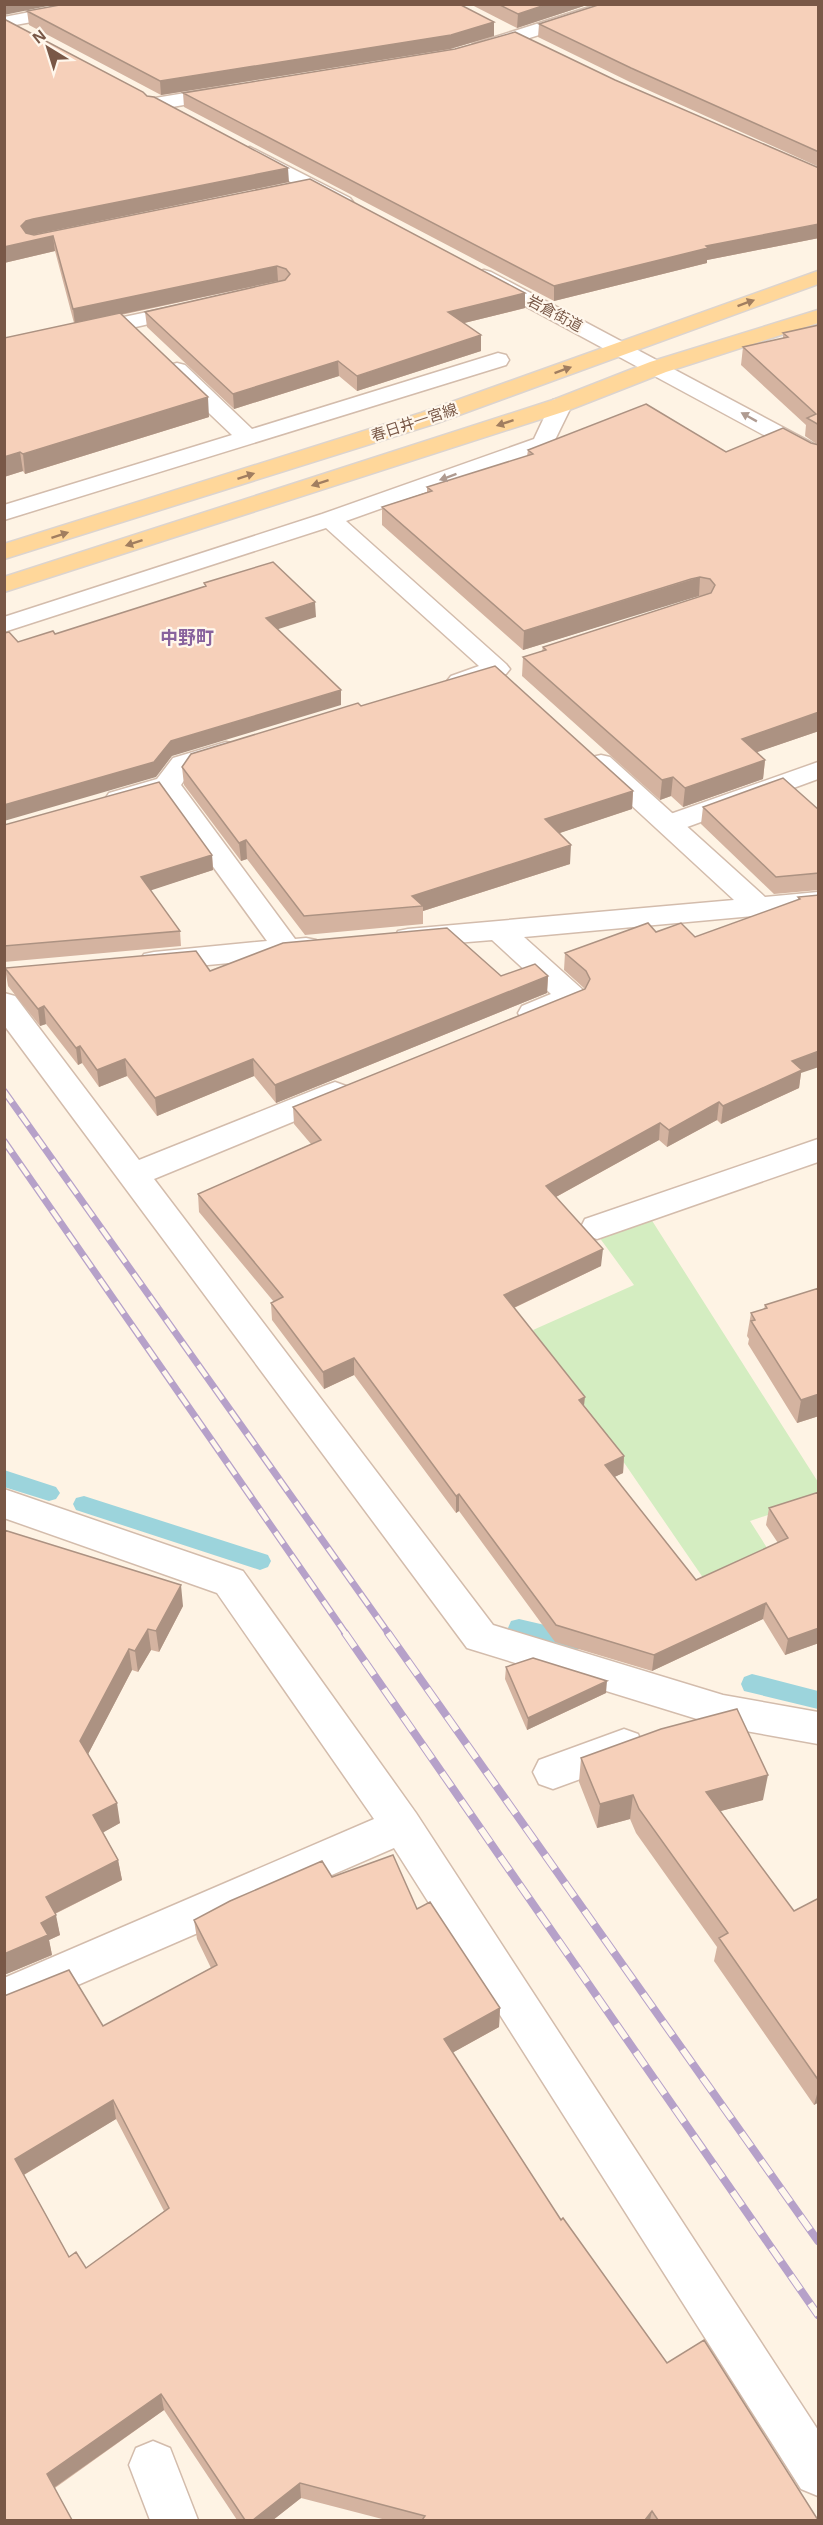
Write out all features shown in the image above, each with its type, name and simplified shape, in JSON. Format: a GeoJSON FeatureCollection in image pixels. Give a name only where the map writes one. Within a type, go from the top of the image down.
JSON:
{"type":"FeatureCollection","features":[{"type":"Feature","properties":{"kind":"main road","name":"春日井一宮線"},"geometry":{"type":"LineString","coordinates":[[4,552],[429,418],[819,277]]}},
{"type":"Feature","properties":{"kind":"main road","name":"春日井一宮線"},"geometry":{"type":"LineString","coordinates":[[4,585],[561,405],[658,368],[819,316]]}},
{"type":"Feature","properties":{"kind":"street"},"geometry":{"type":"LineString","coordinates":[[4,22],[104,4]]}},
{"type":"Feature","properties":{"kind":"street"},"geometry":{"type":"LineString","coordinates":[[464,53],[619,4]]}},
{"type":"Feature","properties":{"kind":"street"},"geometry":{"type":"LineString","coordinates":[[4,22],[25,33]]}},
{"type":"Feature","properties":{"kind":"street"},"geometry":{"type":"LineString","coordinates":[[487,23],[537,47]]}},
{"type":"Feature","properties":{"kind":"street"},"geometry":{"type":"LineString","coordinates":[[156,104],[247,89]]}},
{"type":"Feature","properties":{"kind":"street"},"geometry":{"type":"LineString","coordinates":[[135,93],[187,120]]}},
{"type":"Feature","properties":{"kind":"street"},"geometry":{"type":"LineString","coordinates":[[228,142],[364,213]]}},
{"type":"Feature","properties":{"kind":"street"},"geometry":{"type":"LineString","coordinates":[[277,193],[312,186]]}},
{"type":"Feature","properties":{"kind":"street","name":"岩倉街道"},"geometry":{"type":"LineString","coordinates":[[470,268],[819,455]]}},
{"type":"Feature","properties":{"kind":"street"},"geometry":{"type":"LineString","coordinates":[[105,328],[208,304]]}},
{"type":"Feature","properties":{"kind":"street"},"geometry":{"type":"LineString","coordinates":[[127,323],[144,339]]}},
{"type":"Feature","properties":{"kind":"street"},"geometry":{"type":"LineString","coordinates":[[161,356],[247,437]]}},
{"type":"Feature","properties":{"kind":"street"},"geometry":{"type":"LineString","coordinates":[[4,513],[498,360]]}},
{"type":"Feature","properties":{"kind":"street"},"geometry":{"type":"LineString","coordinates":[[4,625],[330,519],[543,443],[561,405]]}},
{"type":"Feature","properties":{"kind":"street"},"geometry":{"type":"LineString","coordinates":[[330,519],[510,672],[441,686]]}},
{"type":"Feature","properties":{"kind":"street"},"geometry":{"type":"LineString","coordinates":[[91,806],[167,785],[182,764],[249,743]]}},
{"type":"Feature","properties":{"kind":"street"},"geometry":{"type":"LineString","coordinates":[[583,747],[759,907]]}},
{"type":"Feature","properties":{"kind":"street"},"geometry":{"type":"LineString","coordinates":[[669,824],[819,771]]}},
{"type":"Feature","properties":{"kind":"street"},"geometry":{"type":"LineString","coordinates":[[167,785],[288,949]]}},
{"type":"Feature","properties":{"kind":"street"},"geometry":{"type":"LineString","coordinates":[[382,940],[819,901]]}},
{"type":"Feature","properties":{"kind":"street"},"geometry":{"type":"LineString","coordinates":[[499,930],[572,997],[506,1024]]}},
{"type":"Feature","properties":{"kind":"street"},"geometry":{"type":"LineString","coordinates":[[129,963],[335,945]]}},
{"type":"Feature","properties":{"kind":"street"},"geometry":{"type":"LineString","coordinates":[[4,1003],[480,1637],[723,1711],[819,1728]]}},
{"type":"Feature","properties":{"kind":"street"},"geometry":{"type":"LineString","coordinates":[[134,1175],[364,1082]]}},
{"type":"Feature","properties":{"kind":"street"},"geometry":{"type":"LineString","coordinates":[[597,1227],[819,1150]]}},
{"type":"Feature","properties":{"kind":"street"},"geometry":{"type":"LineString","coordinates":[[4,1503],[230,1582],[402,1826],[819,2472]]}},
{"type":"Feature","properties":{"kind":"street"},"geometry":{"type":"LineString","coordinates":[[553,1772],[723,1711]]}},
{"type":"Feature","properties":{"kind":"street"},"geometry":{"type":"LineString","coordinates":[[4,1998],[402,1826]]}},
{"type":"Feature","properties":{"kind":"street"},"geometry":{"type":"LineString","coordinates":[[153,2464],[174,2520]]}},
{"type":"Feature","properties":{"kind":"green space"},"geometry":{"type":"Polygon","coordinates":[[[651,1219],[818,1482],[818,1498],[750,1521],[776,1562],[708,1585],[533,1330],[634,1285],[599,1237],[651,1219]]]}},
{"type":"Feature","properties":{"kind":"building"},"geometry":{"type":"Polygon","coordinates":[[[65,4],[459,4],[494,22],[451,35],[160,81],[27,11],[65,4]]]}},
{"type":"Feature","properties":{"kind":"building"},"geometry":{"type":"Polygon","coordinates":[[[498,4],[548,4],[518,14],[498,4]]]}},
{"type":"Feature","properties":{"kind":"building"},"geometry":{"type":"Polygon","coordinates":[[[601,4],[819,4],[819,152],[539,24],[601,4]]]}},
{"type":"Feature","properties":{"kind":"building"},"geometry":{"type":"Polygon","coordinates":[[[4,19],[288,168],[33,219],[21,226],[26,233],[34,235],[310,179],[525,293],[448,312],[481,335],[357,376],[338,361],[233,394],[145,312],[285,280],[290,274],[286,269],[277,266],[73,309],[53,236],[4,247],[4,19]]]}},
{"type":"Feature","properties":{"kind":"building"},"geometry":{"type":"Polygon","coordinates":[[[515,32],[615,80],[819,168],[819,224],[706,246],[708,248],[554,286],[183,93],[455,49],[515,32]]]}},
{"type":"Feature","properties":{"kind":"building"},"geometry":{"type":"Polygon","coordinates":[[[120,313],[208,397],[23,454],[20,452],[4,457],[4,338],[120,313]]]}},
{"type":"Feature","properties":{"kind":"building"},"geometry":{"type":"Polygon","coordinates":[[[819,325],[819,425],[807,418],[816,414],[743,347],[788,337],[783,333],[819,325]]]}},
{"type":"Feature","properties":{"kind":"building"},"geometry":{"type":"Polygon","coordinates":[[[646,404],[726,452],[783,428],[819,445],[819,712],[742,739],[765,760],[685,788],[673,777],[662,780],[523,657],[546,650],[543,647],[711,593],[715,585],[710,579],[700,577],[691,579],[524,631],[382,507],[432,491],[427,487],[533,454],[528,450],[646,404]]]}},
{"type":"Feature","properties":{"kind":"building"},"geometry":{"type":"Polygon","coordinates":[[[273,562],[315,602],[266,618],[341,690],[171,741],[154,762],[4,805],[4,633],[9,632],[18,642],[53,631],[55,634],[273,562]]]}},
{"type":"Feature","properties":{"kind":"building"},"geometry":{"type":"Polygon","coordinates":[[[495,666],[633,791],[545,819],[571,845],[412,896],[423,906],[304,916],[246,840],[239,843],[182,767],[191,754],[358,703],[361,706],[495,666]]]}},
{"type":"Feature","properties":{"kind":"building"},"geometry":{"type":"Polygon","coordinates":[[[783,778],[819,810],[819,873],[776,877],[703,807],[783,778]]]}},
{"type":"Feature","properties":{"kind":"building"},"geometry":{"type":"Polygon","coordinates":[[[159,782],[212,855],[141,877],[180,931],[4,946],[4,825],[159,782]]]}},
{"type":"Feature","properties":{"kind":"building"},"geometry":{"type":"Polygon","coordinates":[[[819,895],[819,1051],[792,1061],[802,1070],[723,1106],[719,1102],[669,1130],[660,1123],[546,1186],[603,1249],[504,1295],[585,1397],[579,1400],[624,1456],[605,1465],[696,1580],[788,1538],[769,1508],[819,1492],[819,1628],[788,1639],[766,1603],[654,1655],[556,1625],[459,1494],[456,1496],[354,1358],[323,1372],[271,1303],[283,1297],[198,1194],[321,1140],[293,1107],[585,989],[590,979],[586,971],[565,953],[648,923],[656,932],[681,923],[695,937],[800,899],[798,897],[819,895]]]}},
{"type":"Feature","properties":{"kind":"building"},"geometry":{"type":"Polygon","coordinates":[[[447,928],[501,976],[535,964],[548,976],[275,1085],[253,1059],[155,1098],[125,1059],[97,1070],[80,1046],[76,1048],[44,1006],[38,1009],[5,968],[196,951],[210,971],[283,943],[447,928]]]}},
{"type":"Feature","properties":{"kind":"building"},"geometry":{"type":"Polygon","coordinates":[[[819,1288],[819,1394],[801,1400],[751,1321],[755,1320],[751,1313],[767,1308],[765,1305],[819,1288]]]}},
{"type":"Feature","properties":{"kind":"building"},"geometry":{"type":"Polygon","coordinates":[[[4,1530],[181,1585],[156,1631],[148,1629],[135,1651],[129,1649],[80,1741],[117,1803],[93,1815],[118,1860],[46,1897],[56,1915],[41,1923],[48,1935],[4,1954],[4,1530]]]}},
{"type":"Feature","properties":{"kind":"building"},"geometry":{"type":"Polygon","coordinates":[[[533,1658],[607,1681],[528,1718],[506,1667],[533,1658]]]}},
{"type":"Feature","properties":{"kind":"building"},"geometry":{"type":"Polygon","coordinates":[[[737,1709],[768,1775],[706,1792],[794,1911],[819,1898],[819,2081],[719,1938],[728,1933],[639,1809],[633,1795],[600,1804],[581,1758],[661,1729],[737,1709]]]}},
{"type":"Feature","properties":{"kind":"building"},"geometry":{"type":"Polygon","coordinates":[[[393,1855],[417,1909],[430,1902],[500,2008],[444,2039],[561,2220],[563,2218],[667,2363],[704,2340],[818,2520],[658,2520],[652,2511],[645,2520],[422,2520],[425,2516],[300,2483],[253,2520],[245,2520],[161,2394],[47,2474],[72,2520],[4,2520],[4,1996],[69,1970],[103,2026],[217,1965],[194,1920],[230,1901],[322,1861],[332,1877],[393,1855]],[[113,2100],[15,2159],[69,2257],[76,2252],[86,2268],[169,2208],[113,2100]]]}},
{"type":"Feature","properties":{"kind":"waterway"},"geometry":{"type":"LineString","coordinates":[[4,1478],[49,1493]]}},
{"type":"Feature","properties":{"kind":"waterway"},"geometry":{"type":"LineString","coordinates":[[84,1504],[260,1561]]}},
{"type":"Feature","properties":{"kind":"waterway"},"geometry":{"type":"LineString","coordinates":[[519,1628],[575,1641]]}},
{"type":"Feature","properties":{"kind":"waterway"},"geometry":{"type":"LineString","coordinates":[[752,1684],[818,1700]]}},
{"type":"Feature","properties":{"kind":"railway"},"geometry":{"type":"LineString","coordinates":[[4,1091],[389,1634]]}},
{"type":"Feature","properties":{"kind":"railway"},"geometry":{"type":"LineString","coordinates":[[4,1141],[346,1634]]}},
{"type":"Feature","properties":{"kind":"railway"},"geometry":{"type":"LineString","coordinates":[[345,1633],[818,2315]]}},
{"type":"Feature","properties":{"kind":"railway"},"geometry":{"type":"LineString","coordinates":[[388,1633],[818,2241]]}},
{"type":"Feature","properties":{"kind":"district","name":"中野町"},"geometry":{"type":"Point","coordinates":[187,638]}}]}
